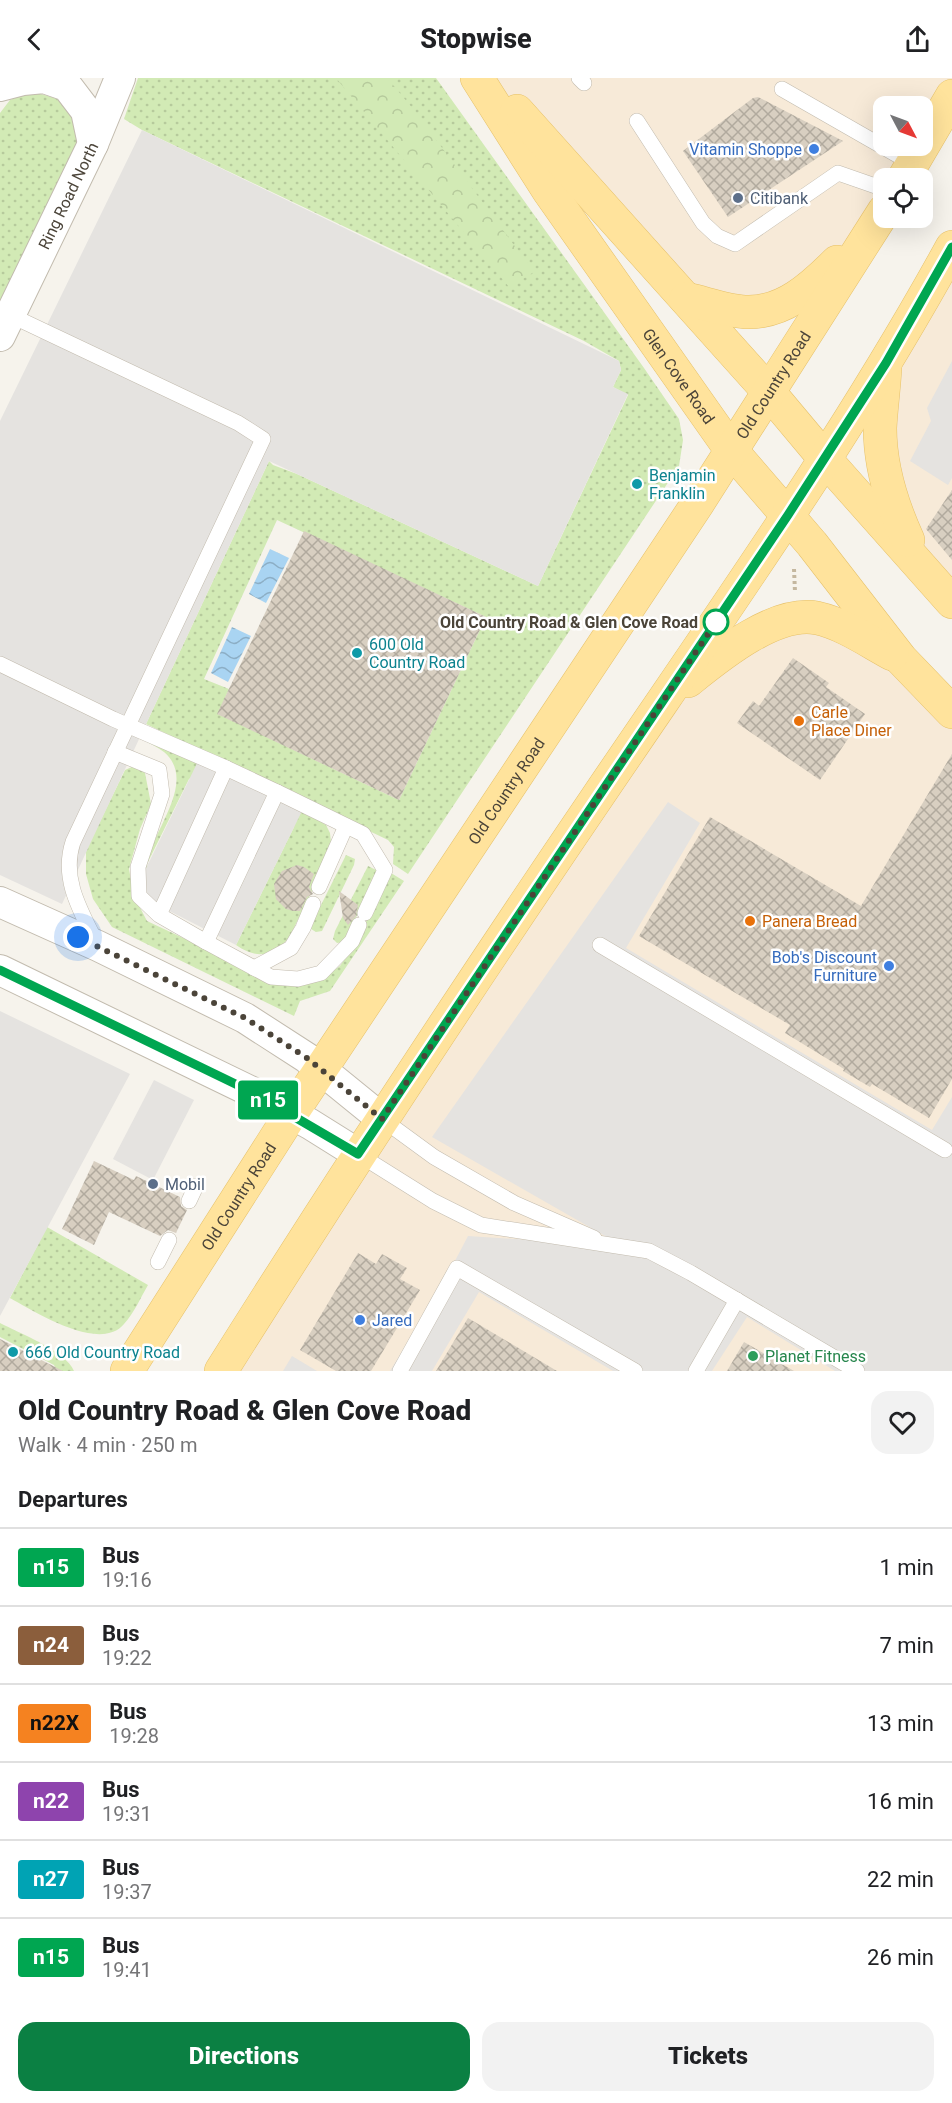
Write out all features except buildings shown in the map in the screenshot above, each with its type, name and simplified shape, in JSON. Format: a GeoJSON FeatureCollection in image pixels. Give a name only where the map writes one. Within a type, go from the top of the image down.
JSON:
{"type":"FeatureCollection","features":[{"type":"Feature","properties":{"kind":"main road","name":"Glen Cove Road"},"geometry":{"type":"LineString","coordinates":[[477,78],[548,190],[731,450],[788,515],[901,659],[952,712]]}},
{"type":"Feature","properties":{"kind":"main road"},"geometry":{"type":"LineString","coordinates":[[488,78],[768,390],[825,459],[952,602]]}},
{"type":"Feature","properties":{"kind":"main road"},"geometry":{"type":"LineString","coordinates":[[911,168],[952,96]]}},
{"type":"Feature","properties":{"kind":"main road"},"geometry":{"type":"LineString","coordinates":[[686,299],[745,312],[780,306],[818,281],[873,224]]}},
{"type":"Feature","properties":{"kind":"main road","name":"Old Country Road"},"geometry":{"type":"LineString","coordinates":[[127,1371],[291,1114],[629,607],[873,227]]}},
{"type":"Feature","properties":{"kind":"main road"},"geometry":{"type":"LineString","coordinates":[[221,1371],[358,1154],[825,459],[886,363],[952,247]]}},
{"type":"Feature","properties":{"kind":"main road"},"geometry":{"type":"LineString","coordinates":[[886,363],[880,430],[888,488],[893,506],[918,564]]}},
{"type":"Feature","properties":{"kind":"main road"},"geometry":{"type":"LineString","coordinates":[[665,699],[720,655],[763,629],[796,617],[815,618],[835,623],[901,659]]}},
{"type":"Feature","properties":{"kind":"street","name":"Ring Road North"},"geometry":{"type":"LineString","coordinates":[[0,86],[44,78],[67,86],[86,111],[93,144],[5,325]]}},
{"type":"Feature","properties":{"kind":"street"},"geometry":{"type":"LineString","coordinates":[[93,144],[120,78]]}},
{"type":"Feature","properties":{"kind":"street"},"geometry":{"type":"LineString","coordinates":[[0,902],[230,1009],[282,1041],[321,1069],[382,1119]]}},
{"type":"Feature","properties":{"kind":"street"},"geometry":{"type":"LineString","coordinates":[[0,970],[252,1092],[358,1154]]}},
{"type":"Feature","properties":{"kind":"lane"},"geometry":{"type":"LineString","coordinates":[[782,89],[904,168]]}},
{"type":"Feature","properties":{"kind":"lane"},"geometry":{"type":"LineString","coordinates":[[637,121],[703,223],[717,236],[735,243],[838,173],[873,185]]}},
{"type":"Feature","properties":{"kind":"lane"},"geometry":{"type":"LineString","coordinates":[[5,325],[238,423],[263,439],[77,832],[68,860],[71,886],[78,907],[98,946]]}},
{"type":"Feature","properties":{"kind":"lane"},"geometry":{"type":"LineString","coordinates":[[0,664],[113,719],[226,768],[363,834],[386,870],[352,941],[321,973],[298,979],[271,977],[159,915],[139,896],[138,867],[162,794],[159,770],[116,752]]}},
{"type":"Feature","properties":{"kind":"lane"},"geometry":{"type":"LineString","coordinates":[[159,915],[226,768]]}},
{"type":"Feature","properties":{"kind":"lane"},"geometry":{"type":"LineString","coordinates":[[206,942],[277,792]]}},
{"type":"Feature","properties":{"kind":"lane"},"geometry":{"type":"LineString","coordinates":[[319,887],[346,826]]}},
{"type":"Feature","properties":{"kind":"lane"},"geometry":{"type":"LineString","coordinates":[[254,968],[291,948],[313,904]]}},
{"type":"Feature","properties":{"kind":"lane"},"geometry":{"type":"LineString","coordinates":[[600,945],[945,1150]]}},
{"type":"Feature","properties":{"kind":"lane"},"geometry":{"type":"LineString","coordinates":[[382,1119],[425,1151],[514,1203],[611,1245]]}},
{"type":"Feature","properties":{"kind":"lane"},"geometry":{"type":"LineString","coordinates":[[358,1154],[433,1201],[481,1225],[649,1251],[857,1371]]}},
{"type":"Feature","properties":{"kind":"lane"},"geometry":{"type":"LineString","coordinates":[[189,1201],[196,1186]]}},
{"type":"Feature","properties":{"kind":"lane"},"geometry":{"type":"LineString","coordinates":[[158,1262],[169,1240]]}},
{"type":"Feature","properties":{"kind":"lane"},"geometry":{"type":"LineString","coordinates":[[400,1371],[457,1268],[635,1371]]}},
{"type":"Feature","properties":{"kind":"lane"},"geometry":{"type":"LineString","coordinates":[[696,1371],[737,1300]]}},
{"type":"Feature","properties":{"kind":"path"},"geometry":{"type":"LineString","coordinates":[[794,565],[795,601]]}},
{"type":"Feature","properties":{"kind":"shaded area"},"geometry":{"type":"Polygon","coordinates":[[[490,78],[952,78],[952,87],[933,121],[933,96],[873,96],[873,156],[913,156],[907,168],[873,168],[873,221],[871,224],[772,305],[686,294],[490,78]]]}},
{"type":"Feature","properties":{"kind":"shaded area"},"geometry":{"type":"Polygon","coordinates":[[[142,130],[619,361],[621,370],[613,387],[628,394],[538,586],[269,461],[62,904],[0,875],[0,421],[142,130]]]}},
{"type":"Feature","properties":{"kind":"shaded area"},"geometry":{"type":"Polygon","coordinates":[[[952,249],[952,600],[889,496],[900,341],[952,249]]]}},
{"type":"Feature","properties":{"kind":"shaded area"},"geometry":{"type":"Polygon","coordinates":[[[952,361],[952,478],[948,485],[910,461],[931,421],[927,408],[952,361]]]}},
{"type":"Feature","properties":{"kind":"shaded area"},"geometry":{"type":"Polygon","coordinates":[[[815,618],[952,713],[952,1371],[221,1371],[665,699],[815,618]]]}},
{"type":"Feature","properties":{"kind":"shaded area"},"geometry":{"type":"Polygon","coordinates":[[[203,751],[306,803],[236,945],[134,893],[203,751]]]}},
{"type":"Feature","properties":{"kind":"shaded area"},"geometry":{"type":"Polygon","coordinates":[[[668,802],[700,823],[626,948],[932,1130],[952,1097],[952,1371],[835,1371],[747,1317],[712,1371],[613,1371],[479,1292],[432,1371],[390,1371],[446,1278],[468,1236],[611,1245],[626,1248],[432,1137],[668,802]]]}},
{"type":"Feature","properties":{"kind":"shaded area"},"geometry":{"type":"Polygon","coordinates":[[[0,1011],[130,1074],[0,1316],[0,1011]]]}},
{"type":"Feature","properties":{"kind":"shaded area"},"geometry":{"type":"Polygon","coordinates":[[[154,1080],[194,1100],[153,1180],[113,1159],[154,1080]]]}},
{"type":"Feature","properties":{"kind":"shaded area"},"geometry":{"type":"Polygon","coordinates":[[[292,1356],[317,1371],[283,1371],[292,1356]]]}},
{"type":"Feature","properties":{"kind":"green space"},"geometry":{"type":"Polygon","coordinates":[[[138,78],[436,78],[679,419],[683,440],[679,466],[408,874],[393,864],[394,847],[388,840],[146,724],[269,461],[273,465],[538,586],[628,395],[613,387],[621,370],[619,361],[584,341],[142,130],[124,119],[138,78]],[[277,520],[204,679],[229,689],[218,714],[399,800],[486,617],[277,520]]]}},
{"type":"Feature","properties":{"kind":"green space"},"geometry":{"type":"Polygon","coordinates":[[[336,78],[387,78],[414,110],[534,272],[509,287],[336,78]]]}},
{"type":"Feature","properties":{"kind":"green space"},"geometry":{"type":"Polygon","coordinates":[[[31,92],[65,104],[79,138],[0,313],[0,113],[10,100],[31,92]]]}},
{"type":"Feature","properties":{"kind":"green space"},"geometry":{"type":"Polygon","coordinates":[[[140,738],[212,768],[189,779],[147,864],[174,795],[177,779],[174,765],[164,752],[140,738]]]}},
{"type":"Feature","properties":{"kind":"green space"},"geometry":{"type":"Polygon","coordinates":[[[134,766],[145,773],[151,804],[140,829],[129,869],[134,896],[147,921],[279,983],[327,975],[340,966],[354,945],[391,873],[404,881],[330,991],[300,1001],[294,1016],[112,927],[93,899],[86,874],[86,850],[125,770],[134,766]]]}},
{"type":"Feature","properties":{"kind":"green space"},"geometry":{"type":"Polygon","coordinates":[[[278,801],[326,825],[330,833],[332,850],[289,938],[271,952],[251,953],[236,945],[294,827],[278,801]]]}},
{"type":"Feature","properties":{"kind":"green space"},"geometry":{"type":"Polygon","coordinates":[[[346,855],[355,859],[354,865],[322,931],[316,932],[311,929],[313,921],[346,855]]]}},
{"type":"Feature","properties":{"kind":"green space"},"geometry":{"type":"Polygon","coordinates":[[[368,866],[376,870],[376,876],[344,942],[337,943],[333,939],[335,931],[368,866]]]}},
{"type":"Feature","properties":{"kind":"green space"},"geometry":{"type":"Polygon","coordinates":[[[47,1227],[148,1285],[128,1320],[113,1332],[100,1334],[67,1327],[10,1298],[47,1227]]]}},
{"type":"Feature","properties":{"kind":"green space"},"geometry":{"type":"Polygon","coordinates":[[[0,1323],[62,1356],[74,1371],[57,1371],[54,1365],[0,1337],[0,1323]]]}},
{"type":"Feature","properties":{"kind":"water"},"geometry":{"type":"Polygon","coordinates":[[[270,549],[289,558],[266,603],[249,594],[270,549]]]}},
{"type":"Feature","properties":{"kind":"water"},"geometry":{"type":"Polygon","coordinates":[[[232,627],[251,636],[228,682],[211,673],[232,627]]]}},
{"type":"Feature","properties":{"kind":"bus line","name":"n15"},"geometry":{"type":"LineString","coordinates":[[0,970],[252,1092],[358,1154],[825,459],[913,318],[952,247]]}},
{"type":"Feature","properties":{"kind":"place","name":"Vitamin Shoppe"},"geometry":{"type":"Point","coordinates":[814,149]}},
{"type":"Feature","properties":{"kind":"place","name":"Citibank"},"geometry":{"type":"Point","coordinates":[738,198]}},
{"type":"Feature","properties":{"kind":"place","name":"Benjamin Franklin"},"geometry":{"type":"Point","coordinates":[637,484]}},
{"type":"Feature","properties":{"kind":"place","name":"Old Country Road & Glen Cove Road"},"geometry":{"type":"Point","coordinates":[716,622]}},
{"type":"Feature","properties":{"kind":"place","name":"600 Old Country Road"},"geometry":{"type":"Point","coordinates":[357,653]}},
{"type":"Feature","properties":{"kind":"place","name":"Carle Place Diner"},"geometry":{"type":"Point","coordinates":[799,721]}},
{"type":"Feature","properties":{"kind":"place","name":"Panera Bread"},"geometry":{"type":"Point","coordinates":[750,921]}},
{"type":"Feature","properties":{"kind":"place","name":"Bob's Discount Furniture"},"geometry":{"type":"Point","coordinates":[889,966]}},
{"type":"Feature","properties":{"kind":"place","name":"Mobil"},"geometry":{"type":"Point","coordinates":[153,1184]}},
{"type":"Feature","properties":{"kind":"place","name":"Jared"},"geometry":{"type":"Point","coordinates":[360,1320]}},
{"type":"Feature","properties":{"kind":"place","name":"666 Old Country Road"},"geometry":{"type":"Point","coordinates":[13,1352]}},
{"type":"Feature","properties":{"kind":"place","name":"Planet Fitness"},"geometry":{"type":"Point","coordinates":[753,1356]}},
{"type":"Feature","properties":{"kind":"route"},"geometry":{"type":"LineString","coordinates":[[78,937],[230,1009],[307,1058],[382,1119],[716,622]]}}]}
